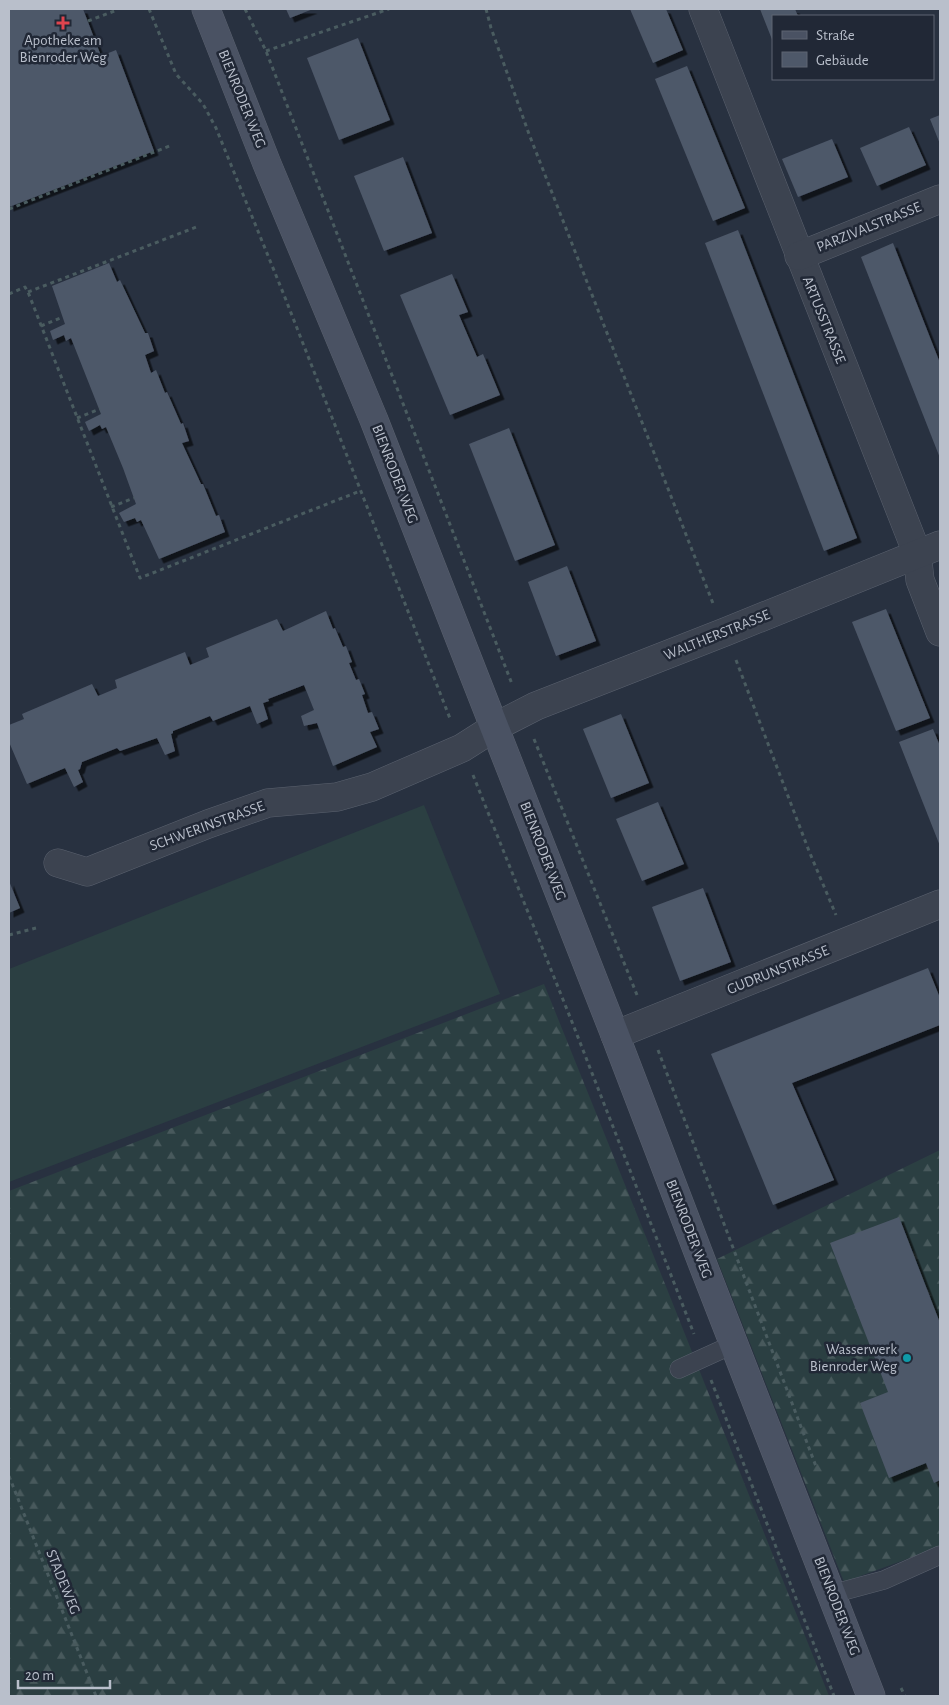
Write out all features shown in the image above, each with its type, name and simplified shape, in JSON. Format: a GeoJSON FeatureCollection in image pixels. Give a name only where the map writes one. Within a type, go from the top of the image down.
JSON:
{"type":"FeatureCollection","features":[{"type":"Feature","properties":{"kind":"main road","name":"BIENRODER WEG"},"geometry":{"type":"LineString","coordinates":[[206,9],[370,411],[495,727],[872,1696]]}},
{"type":"Feature","properties":{"kind":"street","name":"ARTUSSTRASSE"},"geometry":{"type":"LineString","coordinates":[[703,9],[799,256],[929,549],[920,580],[940,632]]}},
{"type":"Feature","properties":{"kind":"street","name":"PARZIVALSTRASSE"},"geometry":{"type":"LineString","coordinates":[[799,256],[940,199]]}},
{"type":"Feature","properties":{"kind":"street","name":"WALTHERSTRASSE"},"geometry":{"type":"LineString","coordinates":[[495,727],[536,706],[929,549]]}},
{"type":"Feature","properties":{"kind":"street","name":"SCHWERINSTRASSE"},"geometry":{"type":"LineString","coordinates":[[58,863],[87,872],[208,824],[268,803],[337,797],[372,787],[462,748],[495,727]]}},
{"type":"Feature","properties":{"kind":"street","name":"GUDRUNSTRASSE"},"geometry":{"type":"LineString","coordinates":[[615,1035],[940,904]]}},
{"type":"Feature","properties":{"kind":"lane"},"geometry":{"type":"LineString","coordinates":[[679,1369],[734,1344]]}},
{"type":"Feature","properties":{"kind":"lane"},"geometry":{"type":"LineString","coordinates":[[832,1594],[884,1580],[940,1555]]}},
{"type":"Feature","properties":{"kind":"path"},"geometry":{"type":"LineString","coordinates":[[149,9],[176,74],[203,104],[216,128],[284,295],[360,491],[574,1027],[834,1696]]}},
{"type":"Feature","properties":{"kind":"path"},"geometry":{"type":"LineString","coordinates":[[245,9],[266,51],[524,713],[647,1022],[819,1475]]}},
{"type":"Feature","properties":{"kind":"path"},"geometry":{"type":"LineString","coordinates":[[266,51],[389,9]]}},
{"type":"Feature","properties":{"kind":"path"},"geometry":{"type":"LineString","coordinates":[[486,9],[529,134],[714,608]]}},
{"type":"Feature","properties":{"kind":"path"},"geometry":{"type":"LineString","coordinates":[[88,21],[117,10]]}},
{"type":"Feature","properties":{"kind":"path"},"geometry":{"type":"LineString","coordinates":[[9,209],[172,145]]}},
{"type":"Feature","properties":{"kind":"path"},"geometry":{"type":"LineString","coordinates":[[28,292],[198,226]]}},
{"type":"Feature","properties":{"kind":"path"},"geometry":{"type":"LineString","coordinates":[[9,294],[25,287],[28,292],[140,578],[360,491]]}},
{"type":"Feature","properties":{"kind":"path"},"geometry":{"type":"LineString","coordinates":[[40,326],[63,317]]}},
{"type":"Feature","properties":{"kind":"path"},"geometry":{"type":"LineString","coordinates":[[77,418],[100,409]]}},
{"type":"Feature","properties":{"kind":"path"},"geometry":{"type":"LineString","coordinates":[[111,507],[134,498]]}},
{"type":"Feature","properties":{"kind":"path"},"geometry":{"type":"LineString","coordinates":[[734,654],[809,851],[837,918]]}},
{"type":"Feature","properties":{"kind":"path"},"geometry":{"type":"LineString","coordinates":[[9,935],[36,928]]}},
{"type":"Feature","properties":{"kind":"path","name":"STADEWEG"},"geometry":{"type":"LineString","coordinates":[[9,1476],[96,1696]]}},
{"type":"Feature","properties":{"kind":"path"},"geometry":{"type":"LineString","coordinates":[[898,1679],[905,1696]]}},
{"type":"Feature","properties":{"kind":"green space"},"geometry":{"type":"Polygon","coordinates":[[[424,805],[500,994],[9,1182],[9,969],[424,805]]]}},
{"type":"Feature","properties":{"kind":"green space"},"geometry":{"type":"Polygon","coordinates":[[[544,984],[829,1696],[9,1696],[9,1191],[544,984]]]}},
{"type":"Feature","properties":{"kind":"green space"},"geometry":{"type":"Polygon","coordinates":[[[940,1150],[940,1547],[844,1582],[717,1259],[940,1150]]]}},
{"type":"Feature","properties":{"kind":"building"},"geometry":{"type":"Polygon","coordinates":[[[9,9],[83,9],[101,56],[116,50],[154,151],[9,207],[9,9]]]}},
{"type":"Feature","properties":{"kind":"building"},"geometry":{"type":"Polygon","coordinates":[[[286,9],[313,9],[290,18],[286,9]]]}},
{"type":"Feature","properties":{"kind":"building"},"geometry":{"type":"Polygon","coordinates":[[[630,9],[666,9],[683,50],[653,63],[630,9]]]}},
{"type":"Feature","properties":{"kind":"building"},"geometry":{"type":"Polygon","coordinates":[[[760,9],[795,9],[798,15],[772,15],[772,39],[760,9]]]}},
{"type":"Feature","properties":{"kind":"building"},"geometry":{"type":"Polygon","coordinates":[[[358,38],[390,120],[339,140],[307,58],[358,38]]]}},
{"type":"Feature","properties":{"kind":"building"},"geometry":{"type":"Polygon","coordinates":[[[687,66],[745,208],[713,221],[655,79],[687,66]]]}},
{"type":"Feature","properties":{"kind":"building"},"geometry":{"type":"Polygon","coordinates":[[[940,115],[940,144],[930,119],[940,115]]]}},
{"type":"Feature","properties":{"kind":"building"},"geometry":{"type":"Polygon","coordinates":[[[909,127],[926,165],[877,186],[860,148],[909,127]]]}},
{"type":"Feature","properties":{"kind":"building"},"geometry":{"type":"Polygon","coordinates":[[[832,139],[848,177],[798,197],[782,159],[832,139]]]}},
{"type":"Feature","properties":{"kind":"building"},"geometry":{"type":"Polygon","coordinates":[[[403,157],[432,233],[384,251],[354,176],[403,157]]]}},
{"type":"Feature","properties":{"kind":"building"},"geometry":{"type":"Polygon","coordinates":[[[738,230],[857,538],[824,551],[705,243],[738,230]]]}},
{"type":"Feature","properties":{"kind":"building"},"geometry":{"type":"Polygon","coordinates":[[[893,243],[940,363],[940,458],[861,257],[893,243]]]}},
{"type":"Feature","properties":{"kind":"building"},"geometry":{"type":"Polygon","coordinates":[[[109,263],[117,282],[120,280],[145,333],[148,333],[154,351],[145,355],[151,373],[156,370],[165,393],[167,392],[181,424],[183,423],[189,441],[182,443],[201,484],[203,484],[216,516],[219,515],[225,532],[159,559],[141,520],[137,522],[135,518],[124,522],[119,513],[136,504],[123,468],[106,427],[102,429],[100,425],[89,431],[85,422],[101,414],[71,338],[66,341],[64,335],[53,340],[50,331],[65,324],[52,286],[109,263]]]}},
{"type":"Feature","properties":{"kind":"building"},"geometry":{"type":"Polygon","coordinates":[[[452,274],[468,312],[459,315],[477,357],[483,354],[500,395],[450,415],[400,295],[452,274]]]}},
{"type":"Feature","properties":{"kind":"building"},"geometry":{"type":"Polygon","coordinates":[[[509,428],[555,545],[515,561],[469,444],[509,428]]]}},
{"type":"Feature","properties":{"kind":"building"},"geometry":{"type":"Polygon","coordinates":[[[567,566],[596,641],[556,656],[528,582],[567,566]]]}},
{"type":"Feature","properties":{"kind":"building"},"geometry":{"type":"Polygon","coordinates":[[[886,609],[930,718],[896,731],[852,622],[886,609]]]}},
{"type":"Feature","properties":{"kind":"building"},"geometry":{"type":"Polygon","coordinates":[[[326,611],[343,647],[346,646],[352,662],[349,663],[356,680],[359,679],[365,694],[362,695],[368,713],[372,712],[379,729],[370,732],[377,747],[333,766],[317,723],[304,726],[301,716],[314,710],[304,685],[268,699],[269,701],[263,703],[268,719],[257,724],[250,706],[213,721],[210,716],[173,731],[171,734],[175,751],[165,755],[157,738],[120,751],[117,748],[82,762],[78,770],[83,782],[74,787],[65,768],[27,784],[9,742],[9,725],[24,719],[22,714],[92,684],[98,696],[117,688],[115,680],[185,652],[190,665],[209,657],[206,648],[277,619],[283,631],[326,611]]]}},
{"type":"Feature","properties":{"kind":"building"},"geometry":{"type":"Polygon","coordinates":[[[621,714],[649,783],[611,798],[583,729],[621,714]]]}},
{"type":"Feature","properties":{"kind":"building"},"geometry":{"type":"Polygon","coordinates":[[[933,729],[940,746],[940,846],[899,742],[933,729]]]}},
{"type":"Feature","properties":{"kind":"building"},"geometry":{"type":"Polygon","coordinates":[[[658,802],[684,864],[642,881],[616,819],[658,802]]]}},
{"type":"Feature","properties":{"kind":"building"},"geometry":{"type":"Polygon","coordinates":[[[9,881],[20,908],[9,913],[9,881]]]}},
{"type":"Feature","properties":{"kind":"building"},"geometry":{"type":"Polygon","coordinates":[[[703,888],[731,962],[680,981],[652,907],[703,888]]]}},
{"type":"Feature","properties":{"kind":"building"},"geometry":{"type":"Polygon","coordinates":[[[928,968],[940,998],[940,1025],[792,1083],[834,1180],[773,1205],[711,1054],[928,968]]]}},
{"type":"Feature","properties":{"kind":"building","name":"Wasserwerk Bienroder Weg"},"geometry":{"type":"Polygon","coordinates":[[[899,1217],[940,1323],[940,1480],[934,1483],[926,1463],[889,1478],[860,1403],[888,1392],[830,1243],[899,1217]]]}},
{"type":"Feature","properties":{"kind":"place","name":"Apotheke am Bienroder Weg"},"geometry":{"type":"Point","coordinates":[63,23]}},
{"type":"Feature","properties":{"kind":"place","name":"Wasserwerk Bienroder Weg"},"geometry":{"type":"Point","coordinates":[907,1358]}}]}
